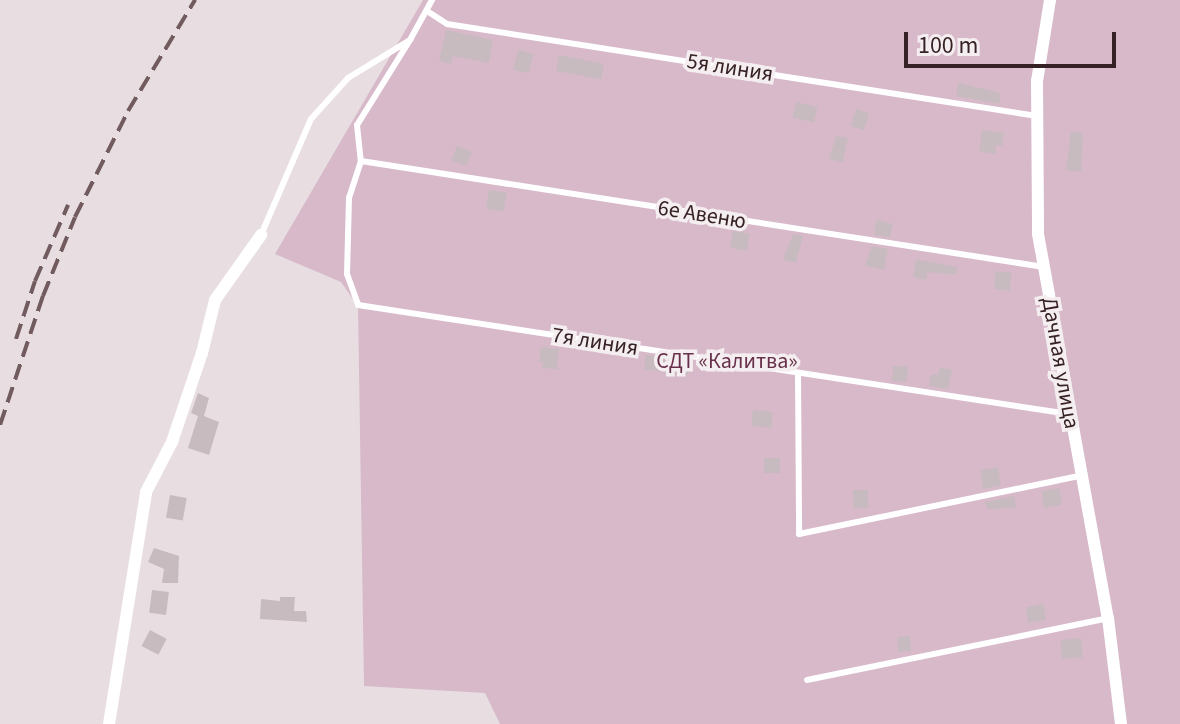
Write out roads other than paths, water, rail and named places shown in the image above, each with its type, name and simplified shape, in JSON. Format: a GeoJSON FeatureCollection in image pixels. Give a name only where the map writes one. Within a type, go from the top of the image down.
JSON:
{"type":"FeatureCollection","features":[{"type":"Feature","properties":{"kind":"street","name":"Дачная улица"},"geometry":{"type":"LineString","coordinates":[[1050,0],[1037,81],[1038,234],[1108,618],[1121,724]]}},
{"type":"Feature","properties":{"kind":"street"},"geometry":{"type":"LineString","coordinates":[[109,724],[146,492],[172,442],[202,353],[215,300],[261,235]]}},
{"type":"Feature","properties":{"kind":"lane"},"geometry":{"type":"LineString","coordinates":[[361,161],[357,125],[432,0]]}},
{"type":"Feature","properties":{"kind":"lane","name":"5я линия"},"geometry":{"type":"LineString","coordinates":[[427,11],[447,24],[1037,116]]}},
{"type":"Feature","properties":{"kind":"lane"},"geometry":{"type":"LineString","coordinates":[[261,235],[311,119],[348,78],[410,40]]}},
{"type":"Feature","properties":{"kind":"lane","name":"6е Авеню"},"geometry":{"type":"LineString","coordinates":[[361,161],[1044,267]]}},
{"type":"Feature","properties":{"kind":"lane","name":"7я линия"},"geometry":{"type":"LineString","coordinates":[[361,161],[349,198],[347,274],[358,305],[1069,414]]}},
{"type":"Feature","properties":{"kind":"lane"},"geometry":{"type":"LineString","coordinates":[[798,373],[799,534],[1080,476]]}},
{"type":"Feature","properties":{"kind":"lane"},"geometry":{"type":"LineString","coordinates":[[807,680],[1108,618]]}},
{"type":"Feature","properties":{"kind":"railway"},"geometry":{"type":"LineString","coordinates":[[0,425],[43,296],[75,217],[128,111],[195,0]]}},
{"type":"Feature","properties":{"kind":"railway"},"geometry":{"type":"LineString","coordinates":[[16,339],[35,281],[68,205]]}},
{"type":"Feature","properties":{"kind":"park label","name":"СДТ «Калитва»"},"geometry":{"type":"Point","coordinates":[727,362]}}]}
